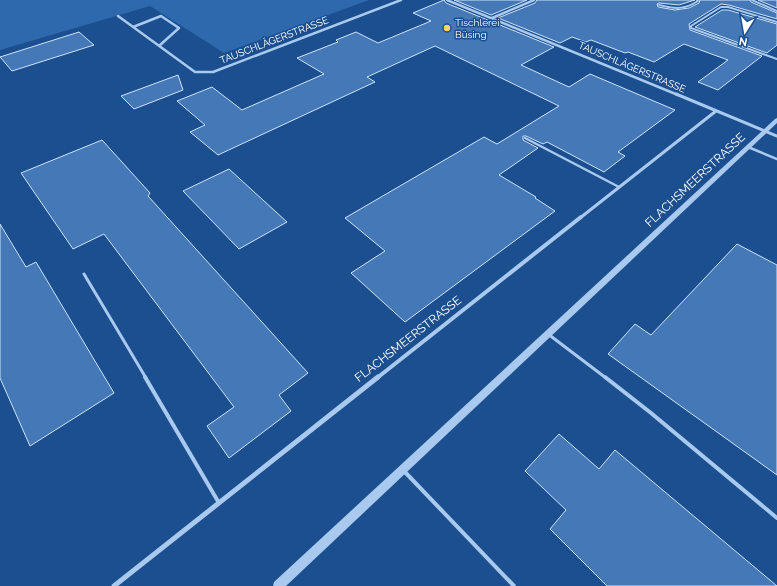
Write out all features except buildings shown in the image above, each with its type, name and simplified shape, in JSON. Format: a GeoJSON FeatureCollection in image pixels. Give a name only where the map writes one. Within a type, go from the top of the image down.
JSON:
{"type":"FeatureCollection","features":[{"type":"Feature","properties":{"kind":"street","name":"TAUSCHLÄGERSTRASSE"},"geometry":{"type":"LineString","coordinates":[[118,16],[195,72],[213,72],[401,0]]}},
{"type":"Feature","properties":{"kind":"street","name":"TAUSCHLÄGERSTRASSE"},"geometry":{"type":"LineString","coordinates":[[448,0],[777,136]]}},
{"type":"Feature","properties":{"kind":"street"},"geometry":{"type":"LineString","coordinates":[[492,18],[534,0]]}},
{"type":"Feature","properties":{"kind":"street"},"geometry":{"type":"LineString","coordinates":[[133,27],[161,16],[179,28],[159,46]]}},
{"type":"Feature","properties":{"kind":"street","name":"FLACHSMEERSTRASSE"},"geometry":{"type":"LineString","coordinates":[[114,586],[716,111]]}},
{"type":"Feature","properties":{"kind":"street","name":"FLACHSMEERSTRASSE"},"geometry":{"type":"LineString","coordinates":[[278,586],[777,120]]}},
{"type":"Feature","properties":{"kind":"lane"},"geometry":{"type":"LineString","coordinates":[[659,5],[678,10],[685,10],[698,1],[697,0]]}},
{"type":"Feature","properties":{"kind":"lane"},"geometry":{"type":"LineString","coordinates":[[752,0],[777,11]]}},
{"type":"Feature","properties":{"kind":"lane"},"geometry":{"type":"LineString","coordinates":[[777,22],[728,7],[721,7],[690,26],[691,28],[777,59]]}},
{"type":"Feature","properties":{"kind":"lane"},"geometry":{"type":"LineString","coordinates":[[525,138],[619,188]]}},
{"type":"Feature","properties":{"kind":"lane"},"geometry":{"type":"LineString","coordinates":[[748,147],[777,158]]}},
{"type":"Feature","properties":{"kind":"lane"},"geometry":{"type":"LineString","coordinates":[[84,274],[219,503]]}},
{"type":"Feature","properties":{"kind":"lane"},"geometry":{"type":"LineString","coordinates":[[548,334],[651,413],[777,518]]}},
{"type":"Feature","properties":{"kind":"lane"},"geometry":{"type":"LineString","coordinates":[[403,469],[514,586]]}},
{"type":"Feature","properties":{"kind":"shaded area"},"geometry":{"type":"Polygon","coordinates":[[[0,0],[369,0],[224,53],[150,6],[0,50],[0,0]]]}},
{"type":"Feature","properties":{"kind":"place","name":"Tischlerei Büsing"},"geometry":{"type":"Point","coordinates":[447,28]}}]}
